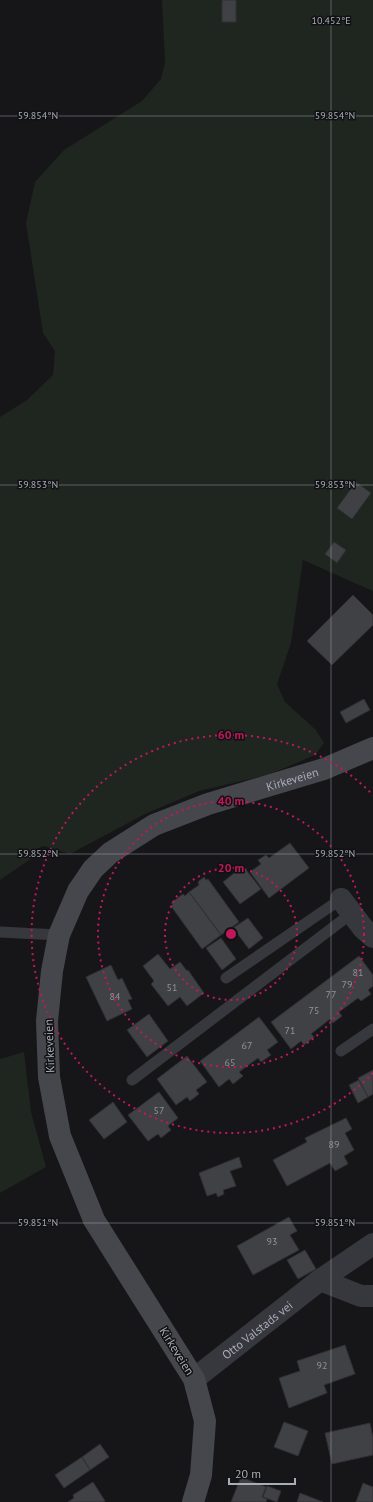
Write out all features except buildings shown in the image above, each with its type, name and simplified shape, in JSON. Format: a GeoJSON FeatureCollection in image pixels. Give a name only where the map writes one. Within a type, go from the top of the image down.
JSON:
{"type":"FeatureCollection","features":[{"type":"Feature","properties":{"kind":"main road","name":"Kirkeveien"},"geometry":{"type":"LineString","coordinates":[[193,1502],[201,1475],[205,1422],[194,1379],[94,1220],[60,1136],[49,1077],[47,1021],[52,971],[59,935],[78,892],[93,869],[110,853],[154,825],[208,804],[324,769],[373,748]]}},
{"type":"Feature","properties":{"kind":"street"},"geometry":{"type":"LineString","coordinates":[[346,906],[363,928],[373,937]]}},
{"type":"Feature","properties":{"kind":"street","name":"Otto Valstads vei"},"geometry":{"type":"LineString","coordinates":[[194,1379],[320,1280],[373,1244]]}},
{"type":"Feature","properties":{"kind":"street"},"geometry":{"type":"LineString","coordinates":[[320,1280],[361,1296],[373,1296]]}},
{"type":"Feature","properties":{"kind":"lane"},"geometry":{"type":"LineString","coordinates":[[226,978],[346,906]]}},
{"type":"Feature","properties":{"kind":"lane"},"geometry":{"type":"LineString","coordinates":[[132,1080],[346,906]]}},
{"type":"Feature","properties":{"kind":"lane"},"geometry":{"type":"LineString","coordinates":[[0,932],[59,935]]}},
{"type":"Feature","properties":{"kind":"lane"},"geometry":{"type":"LineString","coordinates":[[342,1051],[373,1029]]}},
{"type":"Feature","properties":{"kind":"shaded area"},"geometry":{"type":"Polygon","coordinates":[[[162,0],[373,0],[373,591],[303,560],[291,643],[277,684],[285,702],[316,730],[324,743],[315,755],[268,775],[199,791],[145,814],[70,854],[44,846],[28,852],[35,856],[0,880],[0,417],[27,400],[53,375],[55,351],[43,333],[26,223],[35,182],[64,150],[142,101],[161,79],[165,62],[162,0]]]}},
{"type":"Feature","properties":{"kind":"shaded area"},"geometry":{"type":"Polygon","coordinates":[[[24,1052],[31,1112],[46,1167],[0,1193],[0,1059],[24,1052]]]}}]}
